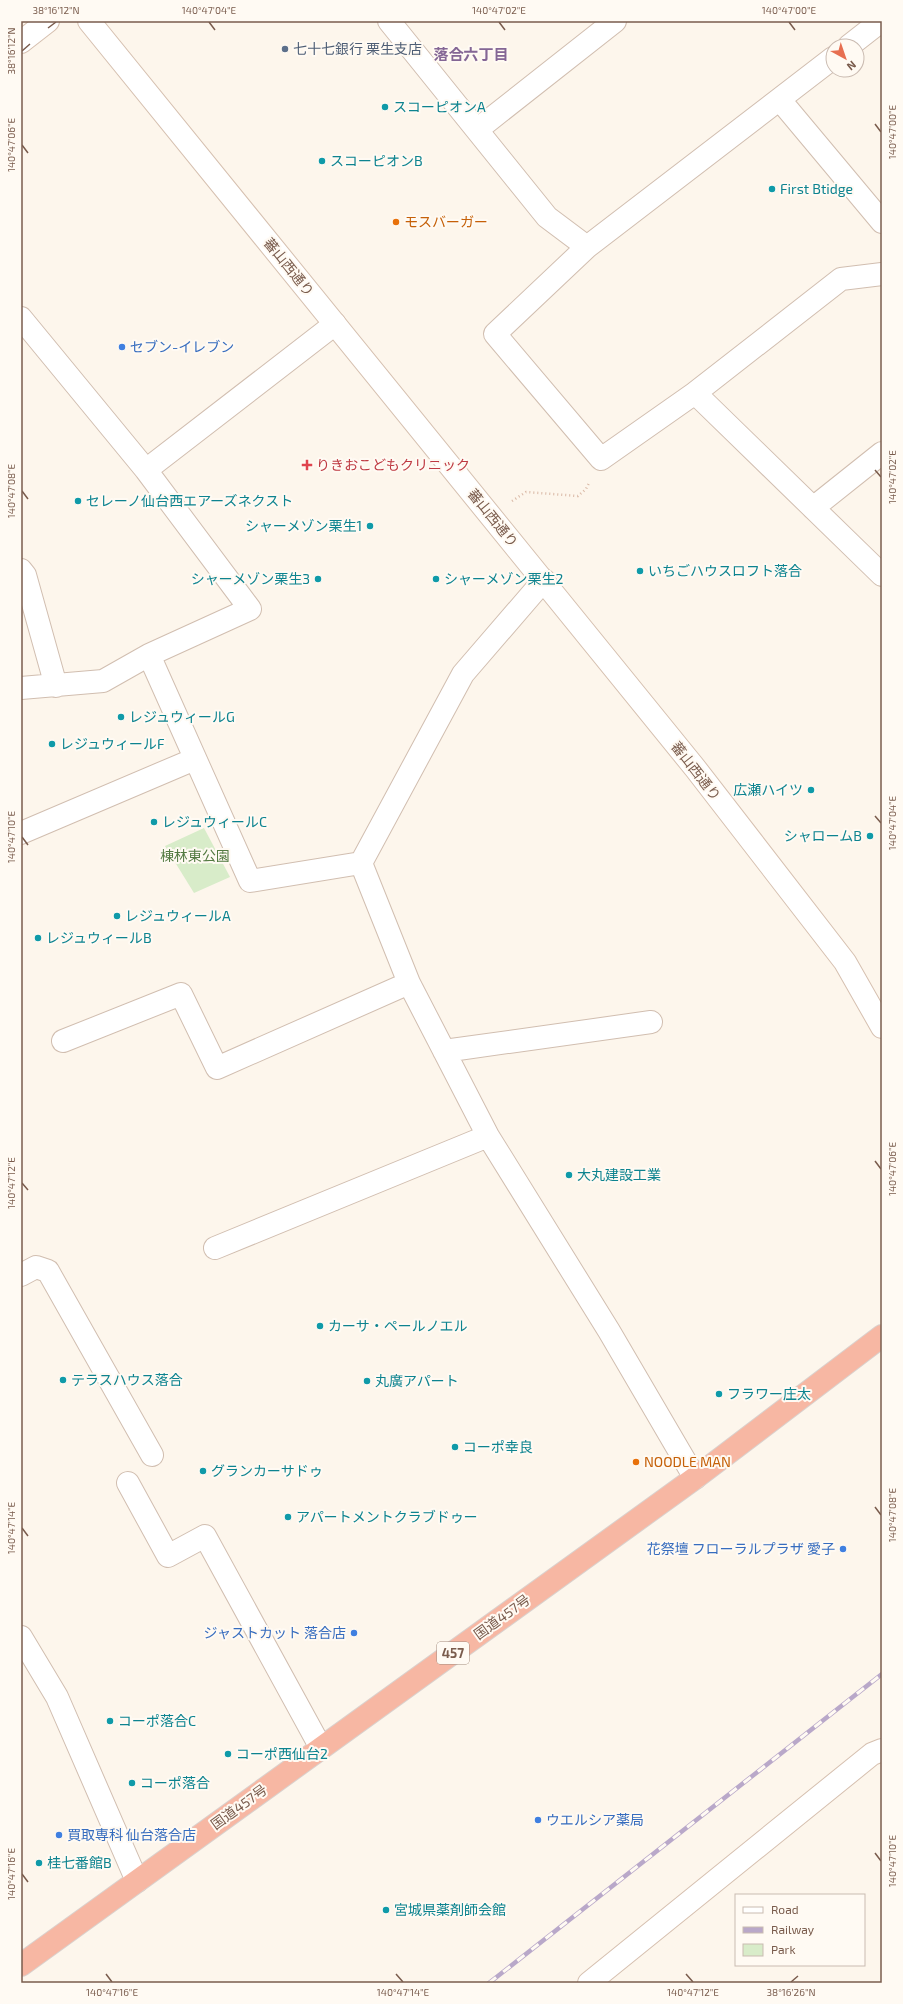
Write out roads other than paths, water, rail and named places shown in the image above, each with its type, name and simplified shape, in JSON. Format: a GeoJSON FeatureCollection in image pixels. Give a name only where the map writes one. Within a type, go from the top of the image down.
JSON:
{"type":"FeatureCollection","features":[{"type":"Feature","properties":{"kind":"highway","name":"国道457号"},"geometry":{"type":"LineString","coordinates":[[21,1965],[694,1478],[882,1336]]}},
{"type":"Feature","properties":{"kind":"street"},"geometry":{"type":"LineString","coordinates":[[21,42],[48,21]]}},
{"type":"Feature","properties":{"kind":"street","name":"蕃山西通り"},"geometry":{"type":"LineString","coordinates":[[89,21],[695,768],[845,962],[882,1027]]}},
{"type":"Feature","properties":{"kind":"street"},"geometry":{"type":"LineString","coordinates":[[389,21],[478,129],[547,217],[586,247]]}},
{"type":"Feature","properties":{"kind":"street"},"geometry":{"type":"LineString","coordinates":[[478,129],[615,21]]}},
{"type":"Feature","properties":{"kind":"street"},"geometry":{"type":"LineString","coordinates":[[859,38],[881,21]]}},
{"type":"Feature","properties":{"kind":"street"},"geometry":{"type":"LineString","coordinates":[[825,64],[586,247],[495,334],[600,459],[695,393],[840,279],[882,274]]}},
{"type":"Feature","properties":{"kind":"street"},"geometry":{"type":"LineString","coordinates":[[780,100],[882,222]]}},
{"type":"Feature","properties":{"kind":"street"},"geometry":{"type":"LineString","coordinates":[[21,318],[146,470],[250,609],[149,655],[103,681],[21,688]]}},
{"type":"Feature","properties":{"kind":"street"},"geometry":{"type":"LineString","coordinates":[[146,470],[335,324]]}},
{"type":"Feature","properties":{"kind":"street"},"geometry":{"type":"LineString","coordinates":[[695,393],[882,575]]}},
{"type":"Feature","properties":{"kind":"street"},"geometry":{"type":"LineString","coordinates":[[813,508],[882,453]]}},
{"type":"Feature","properties":{"kind":"street"},"geometry":{"type":"LineString","coordinates":[[21,570],[25,575],[56,686]]}},
{"type":"Feature","properties":{"kind":"street"},"geometry":{"type":"LineString","coordinates":[[361,863],[464,674],[544,580]]}},
{"type":"Feature","properties":{"kind":"street"},"geometry":{"type":"LineString","coordinates":[[149,655],[250,880],[361,863]]}},
{"type":"Feature","properties":{"kind":"street"},"geometry":{"type":"LineString","coordinates":[[21,833],[195,759]]}},
{"type":"Feature","properties":{"kind":"street"},"geometry":{"type":"LineString","coordinates":[[361,863],[409,983],[488,1136],[609,1331],[694,1478]]}},
{"type":"Feature","properties":{"kind":"street"},"geometry":{"type":"LineString","coordinates":[[63,1041],[181,994],[217,1068],[409,983]]}},
{"type":"Feature","properties":{"kind":"street"},"geometry":{"type":"LineString","coordinates":[[444,1051],[651,1022]]}},
{"type":"Feature","properties":{"kind":"street"},"geometry":{"type":"LineString","coordinates":[[215,1248],[488,1136]]}},
{"type":"Feature","properties":{"kind":"street"},"geometry":{"type":"LineString","coordinates":[[21,1275],[36,1267],[48,1271],[152,1455]]}},
{"type":"Feature","properties":{"kind":"street"},"geometry":{"type":"LineString","coordinates":[[128,1483],[168,1556],[205,1536],[321,1748]]}},
{"type":"Feature","properties":{"kind":"street"},"geometry":{"type":"LineString","coordinates":[[21,1637],[57,1697],[137,1881]]}},
{"type":"Feature","properties":{"kind":"street"},"geometry":{"type":"LineString","coordinates":[[589,1983],[872,1754],[882,1750]]}},
{"type":"Feature","properties":{"kind":"railway"},"geometry":{"type":"LineString","coordinates":[[489,1983],[882,1674]]}},
{"type":"Feature","properties":{"kind":"place","name":"七十七銀行 栗生支店"},"geometry":{"type":"Point","coordinates":[285,49]}},
{"type":"Feature","properties":{"kind":"place","name":"スコーピオンA"},"geometry":{"type":"Point","coordinates":[385,107]}},
{"type":"Feature","properties":{"kind":"place","name":"スコーピオンB"},"geometry":{"type":"Point","coordinates":[322,161]}},
{"type":"Feature","properties":{"kind":"place","name":"First Btidge"},"geometry":{"type":"Point","coordinates":[772,189]}},
{"type":"Feature","properties":{"kind":"place","name":"モスバーガー"},"geometry":{"type":"Point","coordinates":[396,222]}},
{"type":"Feature","properties":{"kind":"place","name":"セブン-イレブン"},"geometry":{"type":"Point","coordinates":[122,347]}},
{"type":"Feature","properties":{"kind":"place","name":"りきおこどもクリニック"},"geometry":{"type":"Point","coordinates":[307,465]}},
{"type":"Feature","properties":{"kind":"place","name":"セレーノ仙台西エアーズネクスト"},"geometry":{"type":"Point","coordinates":[78,501]}},
{"type":"Feature","properties":{"kind":"place","name":"シャーメゾン栗生1"},"geometry":{"type":"Point","coordinates":[370,526]}},
{"type":"Feature","properties":{"kind":"place","name":"いちごハウスロフト落合"},"geometry":{"type":"Point","coordinates":[640,571]}},
{"type":"Feature","properties":{"kind":"place","name":"シャーメゾン栗生3"},"geometry":{"type":"Point","coordinates":[318,579]}},
{"type":"Feature","properties":{"kind":"place","name":"シャーメゾン栗生2"},"geometry":{"type":"Point","coordinates":[436,579]}},
{"type":"Feature","properties":{"kind":"place","name":"レジュウィールG"},"geometry":{"type":"Point","coordinates":[121,717]}},
{"type":"Feature","properties":{"kind":"place","name":"レジュウィールF"},"geometry":{"type":"Point","coordinates":[52,744]}},
{"type":"Feature","properties":{"kind":"place","name":"広瀬ハイツ"},"geometry":{"type":"Point","coordinates":[811,790]}},
{"type":"Feature","properties":{"kind":"place","name":"レジュウィールC"},"geometry":{"type":"Point","coordinates":[154,822]}},
{"type":"Feature","properties":{"kind":"place","name":"シャロームB"},"geometry":{"type":"Point","coordinates":[870,836]}},
{"type":"Feature","properties":{"kind":"place","name":"レジュウィールA"},"geometry":{"type":"Point","coordinates":[117,916]}},
{"type":"Feature","properties":{"kind":"place","name":"レジュウィールB"},"geometry":{"type":"Point","coordinates":[38,938]}},
{"type":"Feature","properties":{"kind":"place","name":"大丸建設工業"},"geometry":{"type":"Point","coordinates":[569,1175]}},
{"type":"Feature","properties":{"kind":"place","name":"カーサ・ペールノエル"},"geometry":{"type":"Point","coordinates":[320,1326]}},
{"type":"Feature","properties":{"kind":"place","name":"テラスハウス落合"},"geometry":{"type":"Point","coordinates":[63,1380]}},
{"type":"Feature","properties":{"kind":"place","name":"丸廣アパート"},"geometry":{"type":"Point","coordinates":[367,1381]}},
{"type":"Feature","properties":{"kind":"place","name":"フラワー庄太"},"geometry":{"type":"Point","coordinates":[719,1394]}},
{"type":"Feature","properties":{"kind":"place","name":"コーポ幸良"},"geometry":{"type":"Point","coordinates":[455,1447]}},
{"type":"Feature","properties":{"kind":"place","name":"NOODLE MAN"},"geometry":{"type":"Point","coordinates":[636,1462]}},
{"type":"Feature","properties":{"kind":"place","name":"グランカーサドゥ"},"geometry":{"type":"Point","coordinates":[203,1471]}},
{"type":"Feature","properties":{"kind":"place","name":"アパートメントクラブドゥー"},"geometry":{"type":"Point","coordinates":[288,1517]}},
{"type":"Feature","properties":{"kind":"place","name":"花祭壇 フローラルプラザ 愛子"},"geometry":{"type":"Point","coordinates":[843,1549]}},
{"type":"Feature","properties":{"kind":"place","name":"ジャストカット 落合店"},"geometry":{"type":"Point","coordinates":[354,1633]}},
{"type":"Feature","properties":{"kind":"place","name":"コーポ落合C"},"geometry":{"type":"Point","coordinates":[110,1721]}},
{"type":"Feature","properties":{"kind":"place","name":"コーポ西仙台2"},"geometry":{"type":"Point","coordinates":[228,1754]}},
{"type":"Feature","properties":{"kind":"place","name":"コーポ落合"},"geometry":{"type":"Point","coordinates":[132,1783]}},
{"type":"Feature","properties":{"kind":"place","name":"ウエルシア薬局"},"geometry":{"type":"Point","coordinates":[538,1820]}},
{"type":"Feature","properties":{"kind":"place","name":"買取専科 仙台落合店"},"geometry":{"type":"Point","coordinates":[59,1835]}},
{"type":"Feature","properties":{"kind":"place","name":"桂七番館B"},"geometry":{"type":"Point","coordinates":[39,1863]}},
{"type":"Feature","properties":{"kind":"place","name":"宮城県薬剤師会館"},"geometry":{"type":"Point","coordinates":[386,1910]}},
{"type":"Feature","properties":{"kind":"district","name":"落合六丁目"},"geometry":{"type":"Point","coordinates":[471,55]}},
{"type":"Feature","properties":{"kind":"park label","name":"棟林東公園"},"geometry":{"type":"Point","coordinates":[195,856]}}]}
